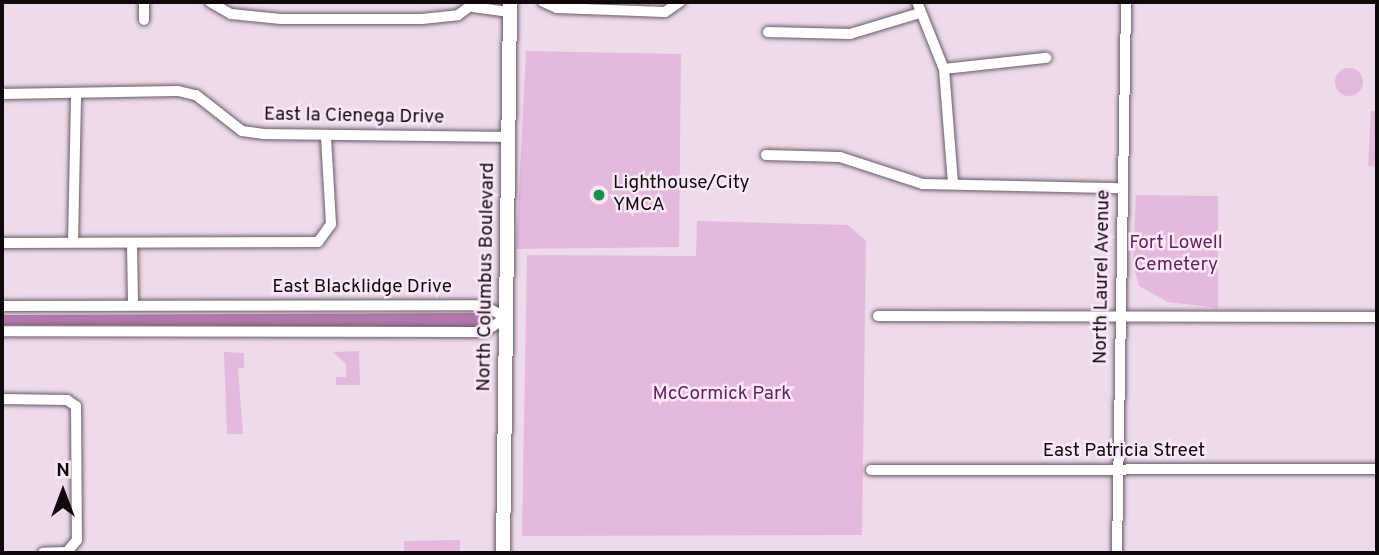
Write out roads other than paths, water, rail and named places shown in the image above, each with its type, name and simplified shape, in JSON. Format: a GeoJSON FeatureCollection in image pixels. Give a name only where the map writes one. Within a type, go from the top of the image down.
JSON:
{"type":"FeatureCollection","features":[{"type":"Feature","properties":{"kind":"street"},"geometry":{"type":"LineString","coordinates":[[144,2],[144,20]]}},
{"type":"Feature","properties":{"kind":"street"},"geometry":{"type":"LineString","coordinates":[[210,2],[222,12],[281,19],[422,19],[475,4],[510,7]]}},
{"type":"Feature","properties":{"kind":"street"},"geometry":{"type":"LineString","coordinates":[[917,2],[944,69],[953,184]]}},
{"type":"Feature","properties":{"kind":"street","name":"North Laurel Avenue"},"geometry":{"type":"LineString","coordinates":[[1117,553],[1126,2]]}},
{"type":"Feature","properties":{"kind":"street"},"geometry":{"type":"LineString","coordinates":[[543,3],[665,12],[679,4]]}},
{"type":"Feature","properties":{"kind":"street","name":"North Columbus Boulevard"},"geometry":{"type":"LineString","coordinates":[[503,553],[510,7]]}},
{"type":"Feature","properties":{"kind":"street"},"geometry":{"type":"LineString","coordinates":[[768,32],[850,34],[920,13]]}},
{"type":"Feature","properties":{"kind":"street"},"geometry":{"type":"LineString","coordinates":[[944,69],[1005,58],[1045,58]]}},
{"type":"Feature","properties":{"kind":"street","name":"East la Cienega Drive"},"geometry":{"type":"LineString","coordinates":[[2,94],[178,91],[196,95],[242,131],[326,136],[508,137]]}},
{"type":"Feature","properties":{"kind":"street"},"geometry":{"type":"LineString","coordinates":[[73,242],[76,94]]}},
{"type":"Feature","properties":{"kind":"street"},"geometry":{"type":"LineString","coordinates":[[2,243],[132,245],[241,238],[307,245],[325,237],[331,223],[326,136]]}},
{"type":"Feature","properties":{"kind":"street"},"geometry":{"type":"LineString","coordinates":[[766,155],[840,157],[909,183],[1121,188]]}},
{"type":"Feature","properties":{"kind":"street"},"geometry":{"type":"LineString","coordinates":[[132,245],[133,305]]}},
{"type":"Feature","properties":{"kind":"street","name":"East Blacklidge Drive"},"geometry":{"type":"LineString","coordinates":[[2,306],[483,305],[506,318]]}},
{"type":"Feature","properties":{"kind":"street"},"geometry":{"type":"LineString","coordinates":[[878,316],[1377,317]]}},
{"type":"Feature","properties":{"kind":"street"},"geometry":{"type":"LineString","coordinates":[[2,331],[484,332],[506,318]]}},
{"type":"Feature","properties":{"kind":"street"},"geometry":{"type":"LineString","coordinates":[[2,399],[67,400],[76,406],[77,540],[68,552],[43,553]]}},
{"type":"Feature","properties":{"kind":"street","name":"East Patricia Street"},"geometry":{"type":"LineString","coordinates":[[872,470],[1377,469]]}},
{"type":"Feature","properties":{"kind":"place","name":"Lighthouse/City YMCA"},"geometry":{"type":"Point","coordinates":[599,195]}},
{"type":"Feature","properties":{"kind":"park label","name":"Fort Lowell Cemetery"},"geometry":{"type":"Point","coordinates":[1176,255]}},
{"type":"Feature","properties":{"kind":"park label","name":"McCormick Park"},"geometry":{"type":"Point","coordinates":[722,395]}}]}
